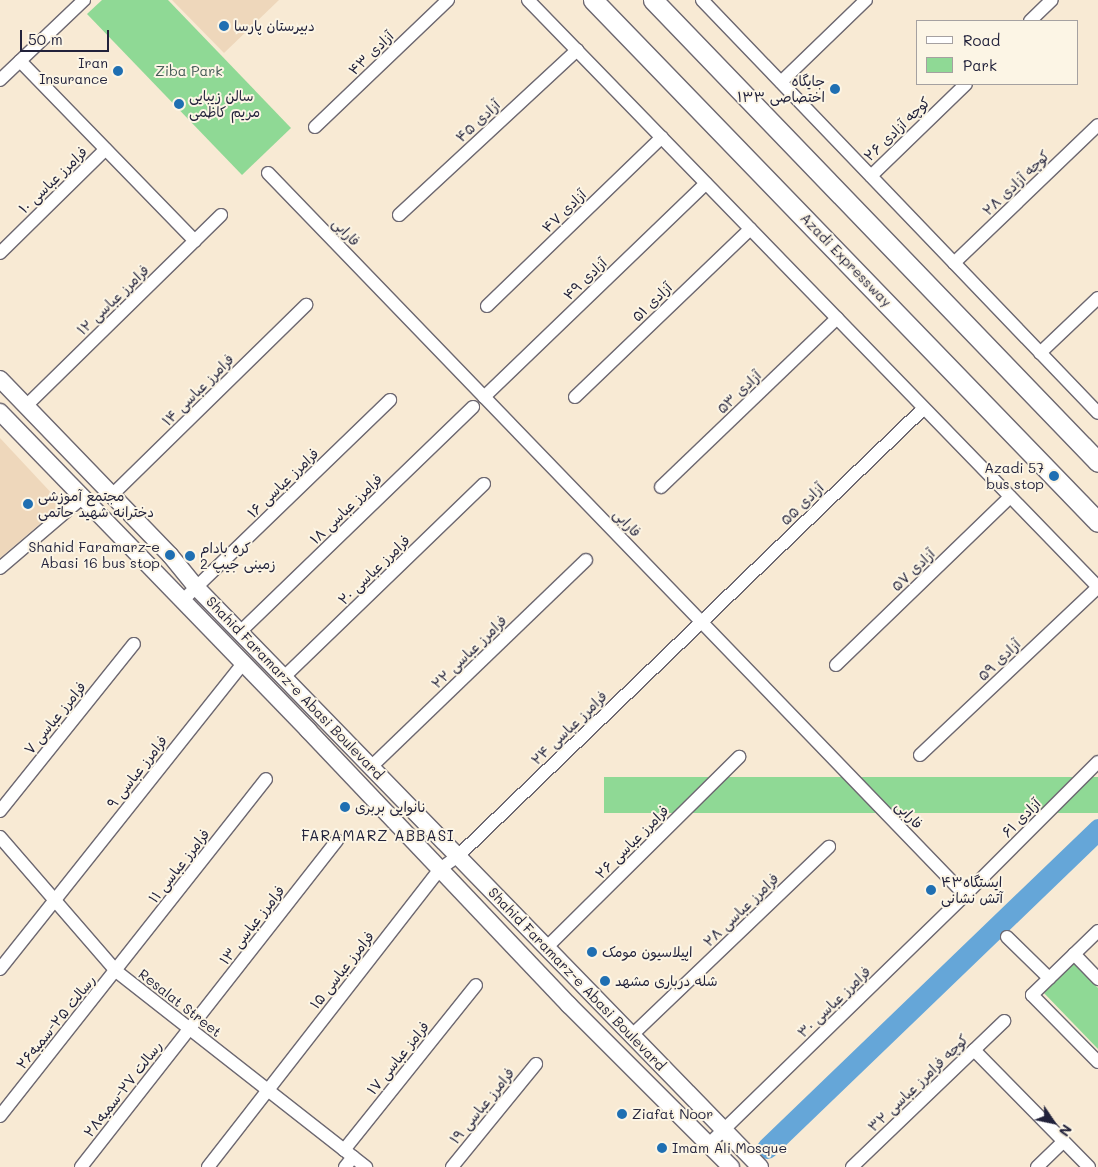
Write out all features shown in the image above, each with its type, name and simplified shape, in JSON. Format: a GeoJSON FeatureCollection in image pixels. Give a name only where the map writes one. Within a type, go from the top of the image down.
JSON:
{"type":"FeatureCollection","features":[{"type":"Feature","properties":{"kind":"highway","name":"Azadi Expressway"},"geometry":{"type":"LineString","coordinates":[[593,0],[1098,522]]}},
{"type":"Feature","properties":{"kind":"highway"},"geometry":{"type":"LineString","coordinates":[[653,0],[1098,462]]}},
{"type":"Feature","properties":{"kind":"highway"},"geometry":{"type":"LineString","coordinates":[[668,0],[721,71]]}},
{"type":"Feature","properties":{"kind":"main road","name":"Shahid Faramarz-e Abasi Boulevard"},"geometry":{"type":"LineString","coordinates":[[0,380],[170,555],[196,587],[760,1167]]}},
{"type":"Feature","properties":{"kind":"main road","name":"Shahid Faramarz-e Abasi Boulevard"},"geometry":{"type":"LineString","coordinates":[[0,412],[243,663],[562,998],[731,1167]]}},
{"type":"Feature","properties":{"kind":"street"},"geometry":{"type":"LineString","coordinates":[[0,80],[84,0]]}},
{"type":"Feature","properties":{"kind":"street","name":"۴۳ آزادی"},"geometry":{"type":"LineString","coordinates":[[315,127],[448,0]]}},
{"type":"Feature","properties":{"kind":"street"},"geometry":{"type":"LineString","coordinates":[[528,0],[1098,587]]}},
{"type":"Feature","properties":{"kind":"street"},"geometry":{"type":"LineString","coordinates":[[702,0],[1098,413]]}},
{"type":"Feature","properties":{"kind":"street"},"geometry":{"type":"LineString","coordinates":[[781,82],[866,0]]}},
{"type":"Feature","properties":{"kind":"street"},"geometry":{"type":"LineString","coordinates":[[1031,20],[1052,0]]}},
{"type":"Feature","properties":{"kind":"street","name":"۴۵ آزادی"},"geometry":{"type":"LineString","coordinates":[[400,215],[577,50]]}},
{"type":"Feature","properties":{"kind":"street"},"geometry":{"type":"LineString","coordinates":[[20,61],[195,241]]}},
{"type":"Feature","properties":{"kind":"street","name":"کوچه آزادی ۲۶"},"geometry":{"type":"LineString","coordinates":[[871,176],[965,85]]}},
{"type":"Feature","properties":{"kind":"street","name":"کوچه آزادی ۲۸"},"geometry":{"type":"LineString","coordinates":[[954,263],[1098,125]]}},
{"type":"Feature","properties":{"kind":"street","name":"۴۷ آزادی"},"geometry":{"type":"LineString","coordinates":[[487,306],[662,137]]}},
{"type":"Feature","properties":{"kind":"street","name":"فرامرز عباسی ۱۰"},"geometry":{"type":"LineString","coordinates":[[0,253],[106,149]]}},
{"type":"Feature","properties":{"kind":"street","name":"فارابی"},"geometry":{"type":"LineString","coordinates":[[268,172],[965,895]]}},
{"type":"Feature","properties":{"kind":"street","name":"۴۹ آزادی"},"geometry":{"type":"LineString","coordinates":[[484,396],[706,183]]}},
{"type":"Feature","properties":{"kind":"street","name":"فرامرز عباسی ۱۲"},"geometry":{"type":"LineString","coordinates":[[26,406],[221,216]]}},
{"type":"Feature","properties":{"kind":"street","name":"۵۱ آزادی"},"geometry":{"type":"LineString","coordinates":[[575,397],[750,229]]}},
{"type":"Feature","properties":{"kind":"street"},"geometry":{"type":"LineString","coordinates":[[1040,353],[1098,298]]}},
{"type":"Feature","properties":{"kind":"street","name":"فرامرز عباسی ۱۴"},"geometry":{"type":"LineString","coordinates":[[112,495],[306,305]]}},
{"type":"Feature","properties":{"kind":"street","name":"۵۳ آزادی"},"geometry":{"type":"LineString","coordinates":[[662,487],[837,318]]}},
{"type":"Feature","properties":{"kind":"street","name":"فرامرز عباسی ۱۶"},"geometry":{"type":"LineString","coordinates":[[182,600],[390,400]]}},
{"type":"Feature","properties":{"kind":"street","name":"فرامرز عباسی ۱۸"},"geometry":{"type":"LineString","coordinates":[[240,632],[473,407]]}},
{"type":"Feature","properties":{"kind":"street","name":"آزادی ۵۵"},"geometry":{"type":"LineString","coordinates":[[701,622],[924,408]]}},
{"type":"Feature","properties":{"kind":"street","name":"فرامرز عباسی ۲۰"},"geometry":{"type":"LineString","coordinates":[[284,677],[484,484]]}},
{"type":"Feature","properties":{"kind":"street"},"geometry":{"type":"LineString","coordinates":[[0,568],[83,497]]}},
{"type":"Feature","properties":{"kind":"street","name":"آزادی ۵۷"},"geometry":{"type":"LineString","coordinates":[[836,665],[1010,497]]}},
{"type":"Feature","properties":{"kind":"street","name":"فرامرز عباسی ۲۲"},"geometry":{"type":"LineString","coordinates":[[372,766],[586,560]]}},
{"type":"Feature","properties":{"kind":"street","name":"آزادی ۵۹"},"geometry":{"type":"LineString","coordinates":[[920,756],[1098,587]]}},
{"type":"Feature","properties":{"kind":"street","name":"فرامرز عباسی ۲۴"},"geometry":{"type":"LineString","coordinates":[[440,869],[458,856],[701,622]]}},
{"type":"Feature","properties":{"kind":"street","name":"فرامرز عباسی ۷"},"geometry":{"type":"LineString","coordinates":[[0,811],[134,644]]}},
{"type":"Feature","properties":{"kind":"street","name":"فرامرز عباسی ۹"},"geometry":{"type":"LineString","coordinates":[[0,969],[243,663]]}},
{"type":"Feature","properties":{"kind":"street","name":"فرامرز عباسی ۲۶"},"geometry":{"type":"LineString","coordinates":[[546,948],[739,757]]}},
{"type":"Feature","properties":{"kind":"street","name":"آزادی ۶۱"},"geometry":{"type":"LineString","coordinates":[[965,895],[1098,762]]}},
{"type":"Feature","properties":{"kind":"street","name":"فرامرز عباسی ۱۱"},"geometry":{"type":"LineString","coordinates":[[116,971],[266,779]]}},
{"type":"Feature","properties":{"kind":"street","name":"Resalat Street"},"geometry":{"type":"LineString","coordinates":[[0,837],[116,971],[268,1090],[347,1158],[366,1167]]}},
{"type":"Feature","properties":{"kind":"street","name":"فرامرز عباسی ۱۳"},"geometry":{"type":"LineString","coordinates":[[189,1029],[337,840]]}},
{"type":"Feature","properties":{"kind":"street","name":"فرامرز عباسی ۲۸"},"geometry":{"type":"LineString","coordinates":[[631,1036],[829,847]]}},
{"type":"Feature","properties":{"kind":"street","name":"فرامرز عباسی ۱۵"},"geometry":{"type":"LineString","coordinates":[[208,1167],[440,869]]}},
{"type":"Feature","properties":{"kind":"street","name":"فرامرز عباسی ۳۰"},"geometry":{"type":"LineString","coordinates":[[709,1144],[965,895]]}},
{"type":"Feature","properties":{"kind":"street"},"geometry":{"type":"LineString","coordinates":[[1096,932],[1032,995],[1098,1062]]}},
{"type":"Feature","properties":{"kind":"street"},"geometry":{"type":"LineString","coordinates":[[1007,937],[1049,978]]}},
{"type":"Feature","properties":{"kind":"street"},"geometry":{"type":"LineString","coordinates":[[1074,954],[1098,979]]}},
{"type":"Feature","properties":{"kind":"street","name":"رسالت ۲۵-سمیه۲۶"},"geometry":{"type":"LineString","coordinates":[[0,1116],[116,971]]}},
{"type":"Feature","properties":{"kind":"street","name":"فرامز عباسی ۱۷"},"geometry":{"type":"LineString","coordinates":[[347,1158],[476,985]]}},
{"type":"Feature","properties":{"kind":"street","name":"کوچه فرامرز عباسی ۳۲"},"geometry":{"type":"LineString","coordinates":[[852,1167],[1004,1021]]}},
{"type":"Feature","properties":{"kind":"street","name":"رسالت ۲۷-سمیه۲۸"},"geometry":{"type":"LineString","coordinates":[[81,1167],[189,1029]]}},
{"type":"Feature","properties":{"kind":"street"},"geometry":{"type":"LineString","coordinates":[[974,1050],[1089,1167]]}},
{"type":"Feature","properties":{"kind":"street","name":"فرامرز عباسی ۱۹"},"geometry":{"type":"LineString","coordinates":[[452,1167],[536,1064]]}},
{"type":"Feature","properties":{"kind":"street"},"geometry":{"type":"LineString","coordinates":[[1037,1167],[1064,1141]]}},
{"type":"Feature","properties":{"kind":"shaded area","name":"دبیرستان پارسا"},"geometry":{"type":"Polygon","coordinates":[[[172,0],[279,0],[224,53],[172,0]]]}},
{"type":"Feature","properties":{"kind":"shaded area","name":"مجتمع آموزشی دخترانه شهید حاتمی"},"geometry":{"type":"Polygon","coordinates":[[[0,438],[56,498],[55,511],[0,558],[0,438]]]}},
{"type":"Feature","properties":{"kind":"green space","name":"Ziba Park"},"geometry":{"type":"Polygon","coordinates":[[[102,0],[168,0],[291,128],[242,175],[87,14],[102,0]]]}},
{"type":"Feature","properties":{"kind":"green space"},"geometry":{"type":"Polygon","coordinates":[[[604,777],[1098,777],[1098,813],[604,813],[604,777]]]}},
{"type":"Feature","properties":{"kind":"green space"},"geometry":{"type":"Polygon","coordinates":[[[1073,962],[1098,988],[1098,1049],[1043,992],[1073,962]]]}},
{"type":"Feature","properties":{"kind":"waterway"},"geometry":{"type":"LineString","coordinates":[[767,1148],[1098,829]]}},
{"type":"Feature","properties":{"kind":"place","name":"دبیرستان پارسا"},"geometry":{"type":"Point","coordinates":[224,26]}},
{"type":"Feature","properties":{"kind":"place","name":"Iran Insurance"},"geometry":{"type":"Point","coordinates":[118,71]}},
{"type":"Feature","properties":{"kind":"place","name":"جایگاه اختصاصی ۱۳۳"},"geometry":{"type":"Point","coordinates":[835,89]}},
{"type":"Feature","properties":{"kind":"place","name":"سالن زیبایی مریم کاظمی"},"geometry":{"type":"Point","coordinates":[179,104]}},
{"type":"Feature","properties":{"kind":"place","name":"Azadi 57 bus stop"},"geometry":{"type":"Point","coordinates":[1054,476]}},
{"type":"Feature","properties":{"kind":"place","name":"مجتمع آموزشی دخترانه شهید حاتمی"},"geometry":{"type":"Point","coordinates":[28,504]}},
{"type":"Feature","properties":{"kind":"place","name":"Shahid Faramarz-e Abasi 16 bus stop"},"geometry":{"type":"Point","coordinates":[170,555]}},
{"type":"Feature","properties":{"kind":"place","name":"کره بادام زمینی جیپ 2"},"geometry":{"type":"Point","coordinates":[190,556]}},
{"type":"Feature","properties":{"kind":"place","name":"نانوایی بربری"},"geometry":{"type":"Point","coordinates":[345,807]}},
{"type":"Feature","properties":{"kind":"place","name":"ایستگاه۴۳ آتش نشانی"},"geometry":{"type":"Point","coordinates":[931,890]}},
{"type":"Feature","properties":{"kind":"place","name":"اپیلاسیون مومک"},"geometry":{"type":"Point","coordinates":[592,952]}},
{"type":"Feature","properties":{"kind":"place","name":"شله درباری مشهد"},"geometry":{"type":"Point","coordinates":[605,981]}},
{"type":"Feature","properties":{"kind":"place","name":"Ziafat Noor"},"geometry":{"type":"Point","coordinates":[622,1114]}},
{"type":"Feature","properties":{"kind":"place","name":"Imam Ali Mosque"},"geometry":{"type":"Point","coordinates":[662,1148]}},
{"type":"Feature","properties":{"kind":"district","name":"FARAMARZ ABBASI"},"geometry":{"type":"Point","coordinates":[378,836]}}]}
